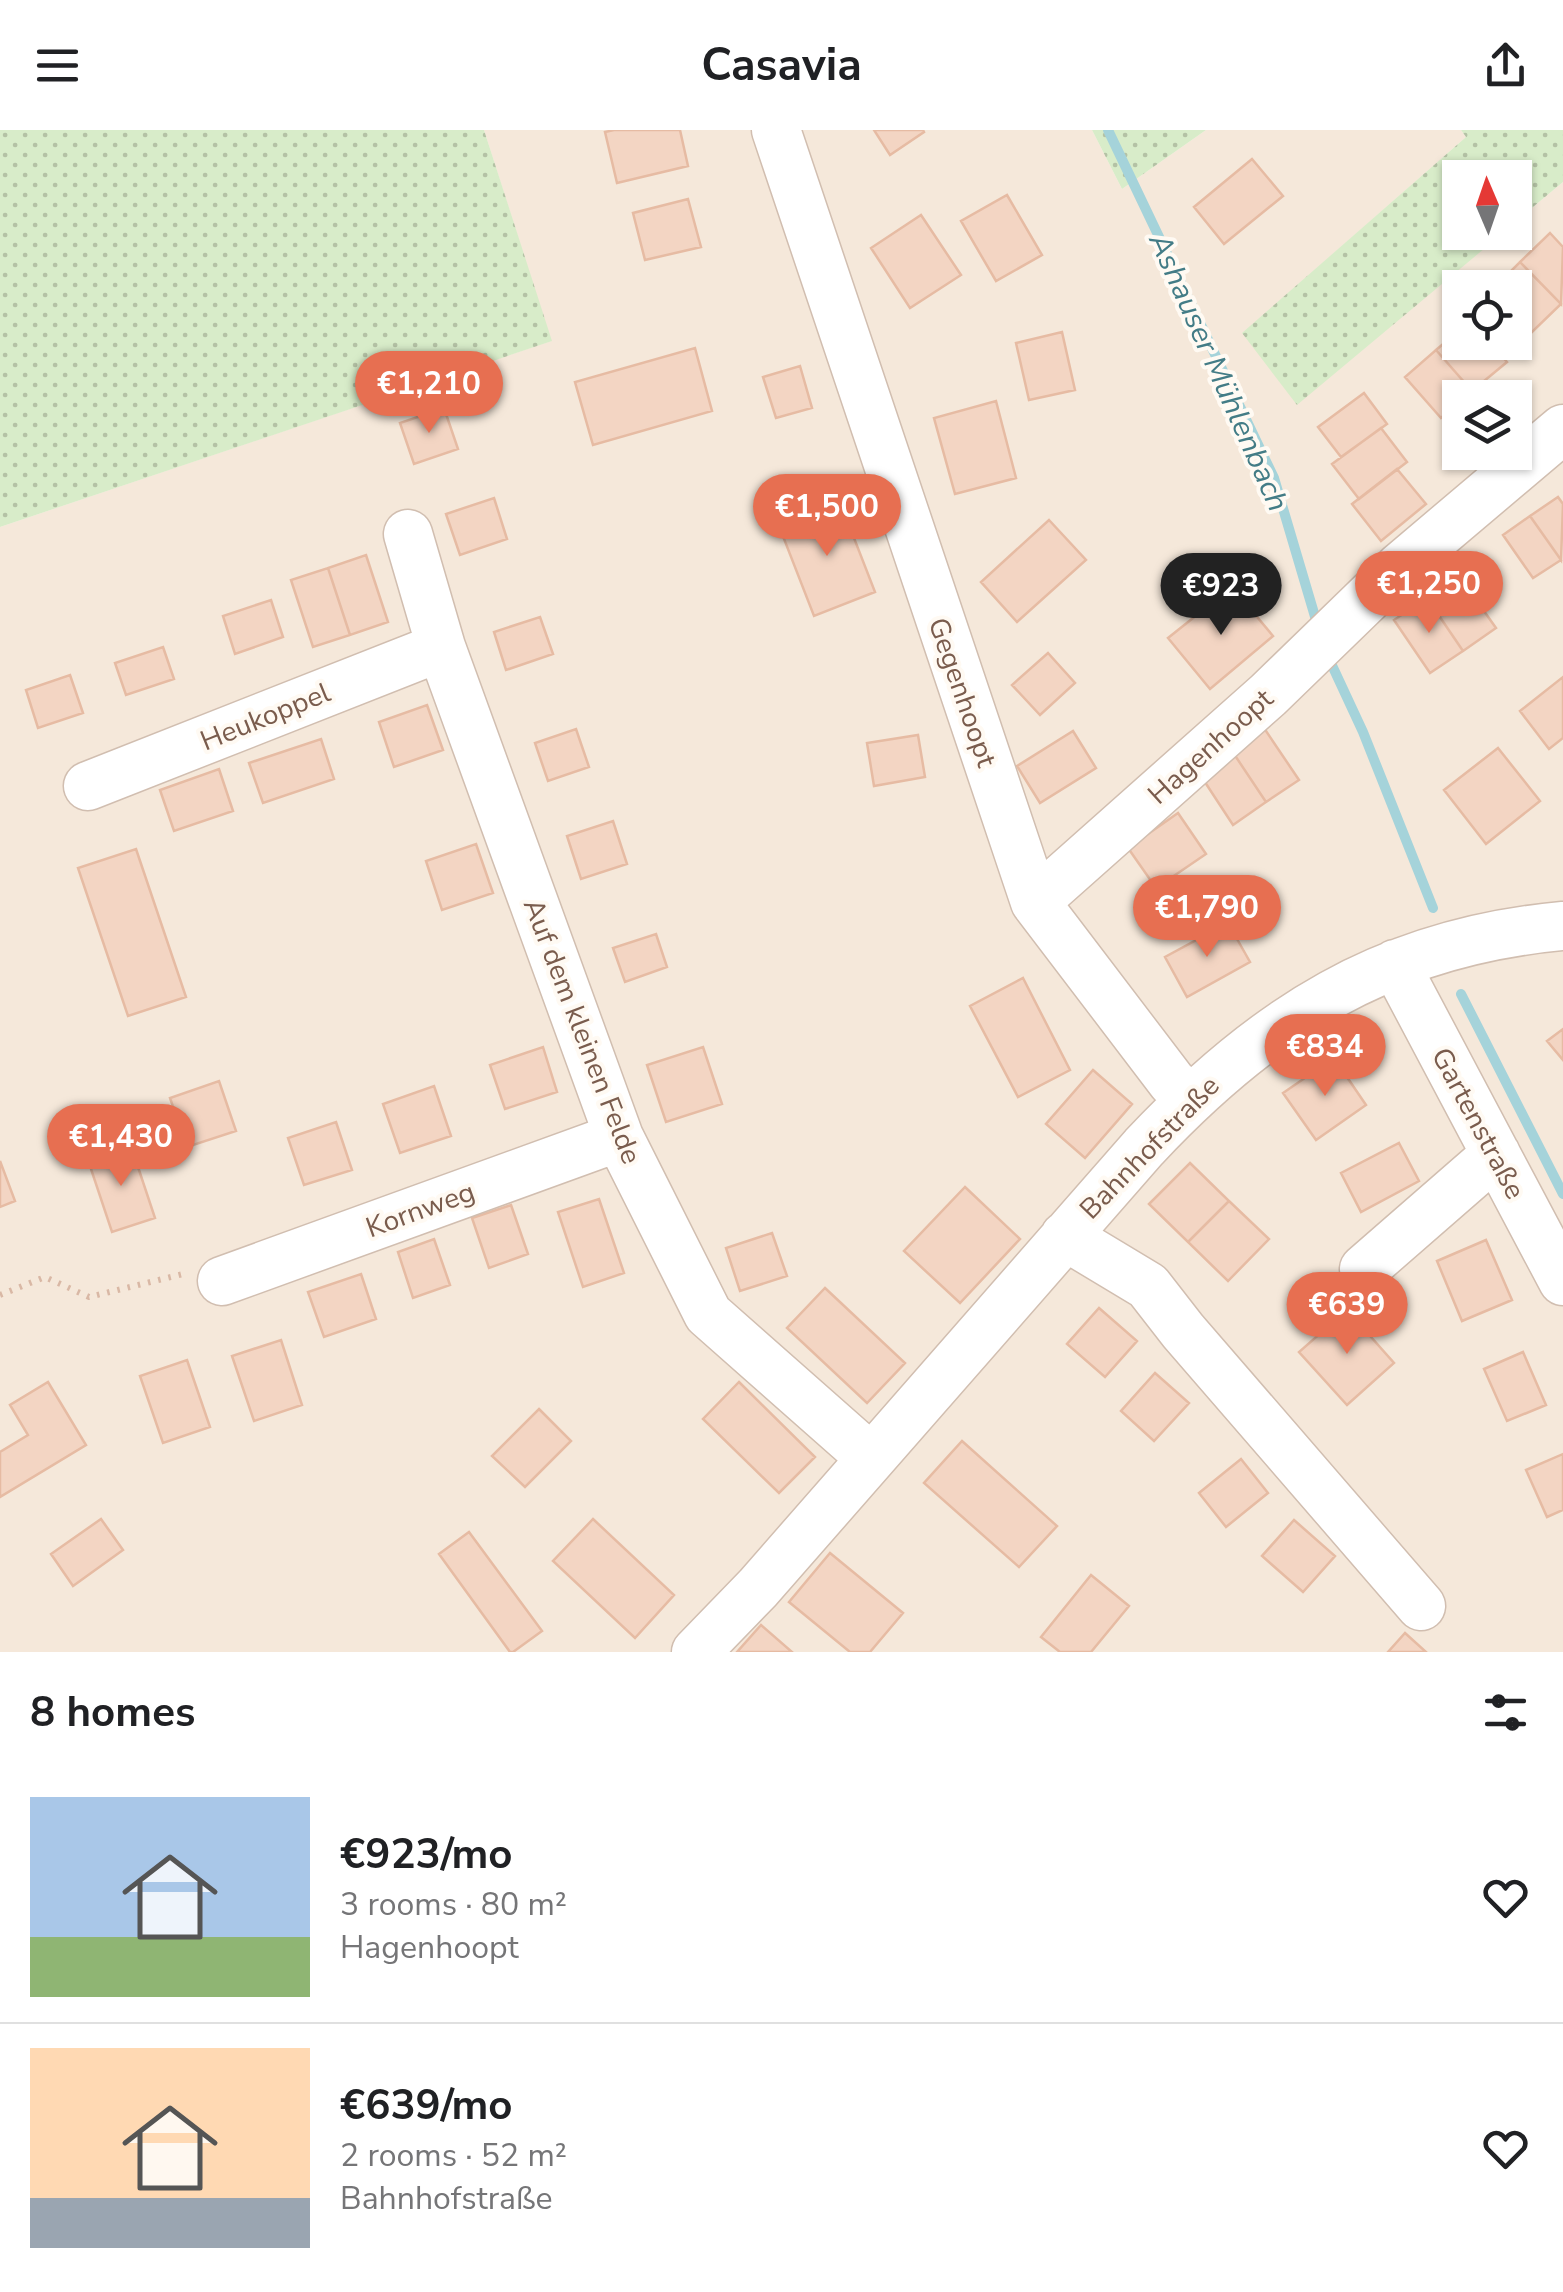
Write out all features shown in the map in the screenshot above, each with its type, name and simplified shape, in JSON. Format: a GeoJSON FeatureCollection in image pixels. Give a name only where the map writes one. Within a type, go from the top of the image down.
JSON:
{"type":"FeatureCollection","features":[{"type":"Feature","properties":{"kind":"street","name":"Gegenhoopt"},"geometry":{"type":"LineString","coordinates":[[776,130],[1034,902],[1172,1082],[1190,1099]]}},
{"type":"Feature","properties":{"kind":"street","name":"Hagenhoopt"},"geometry":{"type":"LineString","coordinates":[[1034,902],[1268,695],[1400,566],[1563,429]]}},
{"type":"Feature","properties":{"kind":"street","name":"Auf dem kleinen Felde"},"geometry":{"type":"LineString","coordinates":[[408,534],[441,647],[618,1137],[708,1314],[871,1458]]}},
{"type":"Feature","properties":{"kind":"street","name":"Heukoppel"},"geometry":{"type":"LineString","coordinates":[[88,786],[441,647]]}},
{"type":"Feature","properties":{"kind":"street","name":"Bahnhofstraße"},"geometry":{"type":"LineString","coordinates":[[696,1652],[758,1588],[1065,1236],[1190,1099],[1242,1053],[1361,977],[1428,952],[1504,932],[1563,926]]}},
{"type":"Feature","properties":{"kind":"street","name":"Gartenstraße"},"geometry":{"type":"LineString","coordinates":[[1394,964],[1563,1281]]}},
{"type":"Feature","properties":{"kind":"street","name":"Kornweg"},"geometry":{"type":"LineString","coordinates":[[222,1281],[618,1137]]}},
{"type":"Feature","properties":{"kind":"street"},"geometry":{"type":"LineString","coordinates":[[1364,1268],[1496,1154]]}},
{"type":"Feature","properties":{"kind":"street","name":"Bahnhofstraße"},"geometry":{"type":"LineString","coordinates":[[1065,1236],[1148,1286],[1421,1606]]}},
{"type":"Feature","properties":{"kind":"path"},"geometry":{"type":"LineString","coordinates":[[0,1295],[45,1277],[89,1297],[179,1274],[222,1281]]}},
{"type":"Feature","properties":{"kind":"shaded area"},"geometry":{"type":"Polygon","coordinates":[[[484,130],[1092,130],[1122,189],[1206,130],[1461,130],[1466,137],[1243,333],[1459,250],[1532,250],[1532,208],[1563,182],[1563,1652],[0,1652],[0,527],[551,341],[484,130]]]}},
{"type":"Feature","properties":{"kind":"green space"},"geometry":{"type":"Polygon","coordinates":[[[0,130],[484,130],[552,341],[0,527],[0,130]]]}},
{"type":"Feature","properties":{"kind":"green space"},"geometry":{"type":"Polygon","coordinates":[[[1092,130],[1206,130],[1122,189],[1092,130]]]}},
{"type":"Feature","properties":{"kind":"green space"},"geometry":{"type":"Polygon","coordinates":[[[1461,130],[1563,130],[1563,182],[1532,208],[1532,160],[1442,160],[1442,250],[1483,250],[1459,270],[1442,270],[1442,284],[1297,405],[1242,333],[1466,137],[1461,130]]]}},
{"type":"Feature","properties":{"kind":"building"},"geometry":{"type":"Polygon","coordinates":[[[680,130],[688,166],[617,183],[605,132],[680,130]]]}},
{"type":"Feature","properties":{"kind":"building"},"geometry":{"type":"Polygon","coordinates":[[[874,130],[923,130],[924,132],[890,155],[874,130]]]}},
{"type":"Feature","properties":{"kind":"building"},"geometry":{"type":"Polygon","coordinates":[[[1252,159],[1283,196],[1224,244],[1194,207],[1252,159]]]}},
{"type":"Feature","properties":{"kind":"building"},"geometry":{"type":"Polygon","coordinates":[[[1007,195],[1042,255],[996,281],[961,221],[1007,195]]]}},
{"type":"Feature","properties":{"kind":"building"},"geometry":{"type":"Polygon","coordinates":[[[688,199],[701,247],[645,260],[633,213],[688,199]]]}},
{"type":"Feature","properties":{"kind":"building"},"geometry":{"type":"Polygon","coordinates":[[[921,215],[961,275],[910,308],[871,248],[921,215]]]}},
{"type":"Feature","properties":{"kind":"building"},"geometry":{"type":"Polygon","coordinates":[[[1550,233],[1563,247],[1561,304],[1532,270],[1520,262],[1550,233]]]}},
{"type":"Feature","properties":{"kind":"building"},"geometry":{"type":"Polygon","coordinates":[[[1520,262],[1528,270],[1512,270],[1520,262]]]}},
{"type":"Feature","properties":{"kind":"building"},"geometry":{"type":"Polygon","coordinates":[[[1532,274],[1561,304],[1532,332],[1532,274]]]}},
{"type":"Feature","properties":{"kind":"building"},"geometry":{"type":"Polygon","coordinates":[[[1062,332],[1075,390],[1029,400],[1016,343],[1062,332]]]}},
{"type":"Feature","properties":{"kind":"building"},"geometry":{"type":"Polygon","coordinates":[[[695,348],[712,411],[593,445],[575,382],[695,348]]]}},
{"type":"Feature","properties":{"kind":"building"},"geometry":{"type":"Polygon","coordinates":[[[1436,350],[1462,380],[1442,380],[1441,418],[1405,377],[1436,350]]]}},
{"type":"Feature","properties":{"kind":"building"},"geometry":{"type":"Polygon","coordinates":[[[1445,360],[1507,362],[1485,380],[1462,380],[1445,360]]]}},
{"type":"Feature","properties":{"kind":"building"},"geometry":{"type":"Polygon","coordinates":[[[800,366],[812,408],[776,418],[763,377],[800,366]]]}},
{"type":"Feature","properties":{"kind":"building"},"geometry":{"type":"Polygon","coordinates":[[[1364,393],[1387,424],[1341,457],[1318,427],[1364,393]]]}},
{"type":"Feature","properties":{"kind":"building"},"geometry":{"type":"Polygon","coordinates":[[[996,401],[1016,478],[955,494],[934,418],[996,401]]]}},
{"type":"Feature","properties":{"kind":"building"},"geometry":{"type":"Polygon","coordinates":[[[444,408],[458,449],[414,464],[400,423],[444,408]]]}},
{"type":"Feature","properties":{"kind":"building"},"geometry":{"type":"Polygon","coordinates":[[[1381,428],[1407,462],[1359,499],[1332,464],[1381,428]]]}},
{"type":"Feature","properties":{"kind":"building"},"geometry":{"type":"Polygon","coordinates":[[[1397,469],[1426,504],[1381,541],[1352,504],[1397,469]]]}},
{"type":"Feature","properties":{"kind":"building"},"geometry":{"type":"Polygon","coordinates":[[[1558,497],[1563,504],[1561,560],[1530,516],[1558,497]]]}},
{"type":"Feature","properties":{"kind":"building"},"geometry":{"type":"Polygon","coordinates":[[[494,498],[507,539],[460,555],[446,514],[494,498]]]}},
{"type":"Feature","properties":{"kind":"building"},"geometry":{"type":"Polygon","coordinates":[[[840,502],[875,592],[814,616],[779,526],[840,502]]]}},
{"type":"Feature","properties":{"kind":"building"},"geometry":{"type":"Polygon","coordinates":[[[1530,516],[1561,560],[1533,578],[1503,535],[1530,516]]]}},
{"type":"Feature","properties":{"kind":"building"},"geometry":{"type":"Polygon","coordinates":[[[1049,520],[1086,560],[1017,622],[981,582],[1049,520]]]}},
{"type":"Feature","properties":{"kind":"building"},"geometry":{"type":"Polygon","coordinates":[[[366,555],[388,622],[350,635],[328,568],[366,555]]]}},
{"type":"Feature","properties":{"kind":"building"},"geometry":{"type":"Polygon","coordinates":[[[328,568],[350,635],[313,647],[291,580],[328,568]]]}},
{"type":"Feature","properties":{"kind":"building"},"geometry":{"type":"Polygon","coordinates":[[[1459,576],[1496,628],[1463,651],[1427,598],[1459,576]]]}},
{"type":"Feature","properties":{"kind":"building"},"geometry":{"type":"Polygon","coordinates":[[[1232,587],[1273,636],[1210,689],[1168,638],[1232,587]]]}},
{"type":"Feature","properties":{"kind":"building"},"geometry":{"type":"Polygon","coordinates":[[[1427,598],[1463,651],[1430,673],[1394,620],[1427,598]]]}},
{"type":"Feature","properties":{"kind":"building"},"geometry":{"type":"Polygon","coordinates":[[[271,600],[283,637],[235,654],[223,616],[271,600]]]}},
{"type":"Feature","properties":{"kind":"building"},"geometry":{"type":"Polygon","coordinates":[[[540,617],[553,654],[506,670],[494,632],[540,617]]]}},
{"type":"Feature","properties":{"kind":"building"},"geometry":{"type":"Polygon","coordinates":[[[163,647],[174,679],[126,695],[115,663],[163,647]]]}},
{"type":"Feature","properties":{"kind":"building"},"geometry":{"type":"Polygon","coordinates":[[[1048,653],[1075,683],[1040,715],[1012,685],[1048,653]]]}},
{"type":"Feature","properties":{"kind":"building"},"geometry":{"type":"Polygon","coordinates":[[[70,675],[83,713],[38,728],[26,690],[70,675]]]}},
{"type":"Feature","properties":{"kind":"building"},"geometry":{"type":"Polygon","coordinates":[[[1563,677],[1563,738],[1549,749],[1520,711],[1563,677]]]}},
{"type":"Feature","properties":{"kind":"building"},"geometry":{"type":"Polygon","coordinates":[[[427,705],[443,750],[394,767],[379,722],[427,705]]]}},
{"type":"Feature","properties":{"kind":"building"},"geometry":{"type":"Polygon","coordinates":[[[1264,728],[1299,780],[1266,802],[1232,751],[1264,728]]]}},
{"type":"Feature","properties":{"kind":"building"},"geometry":{"type":"Polygon","coordinates":[[[576,729],[589,767],[548,781],[535,743],[576,729]]]}},
{"type":"Feature","properties":{"kind":"building"},"geometry":{"type":"Polygon","coordinates":[[[1073,731],[1096,768],[1040,803],[1017,766],[1073,731]]]}},
{"type":"Feature","properties":{"kind":"building"},"geometry":{"type":"Polygon","coordinates":[[[918,735],[925,777],[874,786],[867,743],[918,735]]]}},
{"type":"Feature","properties":{"kind":"building"},"geometry":{"type":"Polygon","coordinates":[[[321,739],[334,779],[263,803],[249,763],[321,739]]]}},
{"type":"Feature","properties":{"kind":"building"},"geometry":{"type":"Polygon","coordinates":[[[1498,748],[1540,801],[1486,844],[1444,790],[1498,748]]]}},
{"type":"Feature","properties":{"kind":"building"},"geometry":{"type":"Polygon","coordinates":[[[1232,751],[1266,802],[1233,825],[1199,773],[1232,751]]]}},
{"type":"Feature","properties":{"kind":"building"},"geometry":{"type":"Polygon","coordinates":[[[219,769],[233,811],[174,831],[160,790],[219,769]]]}},
{"type":"Feature","properties":{"kind":"building"},"geometry":{"type":"Polygon","coordinates":[[[1178,813],[1206,854],[1156,888],[1128,848],[1178,813]]]}},
{"type":"Feature","properties":{"kind":"building"},"geometry":{"type":"Polygon","coordinates":[[[613,821],[627,864],[581,879],[567,836],[613,821]]]}},
{"type":"Feature","properties":{"kind":"building"},"geometry":{"type":"Polygon","coordinates":[[[476,844],[493,893],[442,910],[426,861],[476,844]]]}},
{"type":"Feature","properties":{"kind":"building"},"geometry":{"type":"Polygon","coordinates":[[[136,849],[186,997],[128,1016],[78,868],[136,849]]]}},
{"type":"Feature","properties":{"kind":"building"},"geometry":{"type":"Polygon","coordinates":[[[1228,923],[1250,962],[1187,997],[1165,957],[1228,923]]]}},
{"type":"Feature","properties":{"kind":"building"},"geometry":{"type":"Polygon","coordinates":[[[656,934],[667,967],[625,982],[613,948],[656,934]]]}},
{"type":"Feature","properties":{"kind":"building"},"geometry":{"type":"Polygon","coordinates":[[[1023,978],[1070,1070],[1018,1097],[970,1006],[1023,978]]]}},
{"type":"Feature","properties":{"kind":"building"},"geometry":{"type":"Polygon","coordinates":[[[1563,1029],[1563,1060],[1547,1041],[1563,1029]]]}},
{"type":"Feature","properties":{"kind":"building"},"geometry":{"type":"Polygon","coordinates":[[[543,1047],[557,1092],[505,1109],[490,1065],[543,1047]]]}},
{"type":"Feature","properties":{"kind":"building"},"geometry":{"type":"Polygon","coordinates":[[[703,1047],[722,1104],[666,1122],[647,1065],[703,1047]]]}},
{"type":"Feature","properties":{"kind":"building"},"geometry":{"type":"Polygon","coordinates":[[[1334,1058],[1366,1105],[1316,1140],[1283,1093],[1334,1058]]]}},
{"type":"Feature","properties":{"kind":"building"},"geometry":{"type":"Polygon","coordinates":[[[1093,1070],[1132,1104],[1085,1158],[1046,1124],[1093,1070]]]}},
{"type":"Feature","properties":{"kind":"building"},"geometry":{"type":"Polygon","coordinates":[[[219,1081],[236,1131],[187,1147],[170,1098],[219,1081]]]}},
{"type":"Feature","properties":{"kind":"building"},"geometry":{"type":"Polygon","coordinates":[[[434,1086],[451,1136],[400,1153],[383,1104],[434,1086]]]}},
{"type":"Feature","properties":{"kind":"building"},"geometry":{"type":"Polygon","coordinates":[[[336,1122],[352,1170],[304,1185],[288,1138],[336,1122]]]}},
{"type":"Feature","properties":{"kind":"building"},"geometry":{"type":"Polygon","coordinates":[[[1399,1143],[1419,1181],[1361,1212],[1341,1173],[1399,1143]]]}},
{"type":"Feature","properties":{"kind":"building"},"geometry":{"type":"Polygon","coordinates":[[[131,1146],[155,1218],[112,1232],[88,1160],[131,1146]]]}},
{"type":"Feature","properties":{"kind":"building"},"geometry":{"type":"Polygon","coordinates":[[[0,1161],[15,1201],[0,1207],[0,1161]]]}},
{"type":"Feature","properties":{"kind":"building"},"geometry":{"type":"Polygon","coordinates":[[[1190,1163],[1229,1201],[1188,1242],[1149,1204],[1190,1163]]]}},
{"type":"Feature","properties":{"kind":"building"},"geometry":{"type":"Polygon","coordinates":[[[965,1187],[1020,1239],[960,1303],[904,1251],[965,1187]]]}},
{"type":"Feature","properties":{"kind":"building"},"geometry":{"type":"Polygon","coordinates":[[[599,1199],[624,1273],[583,1287],[558,1212],[599,1199]]]}},
{"type":"Feature","properties":{"kind":"building"},"geometry":{"type":"Polygon","coordinates":[[[1229,1201],[1269,1239],[1228,1281],[1188,1242],[1229,1201]]]}},
{"type":"Feature","properties":{"kind":"building"},"geometry":{"type":"Polygon","coordinates":[[[511,1205],[528,1254],[489,1268],[472,1218],[511,1205]]]}},
{"type":"Feature","properties":{"kind":"building"},"geometry":{"type":"Polygon","coordinates":[[[772,1233],[787,1276],[740,1291],[726,1248],[772,1233]]]}},
{"type":"Feature","properties":{"kind":"building"},"geometry":{"type":"Polygon","coordinates":[[[434,1239],[450,1285],[413,1298],[398,1252],[434,1239]]]}},
{"type":"Feature","properties":{"kind":"building"},"geometry":{"type":"Polygon","coordinates":[[[1486,1240],[1512,1300],[1462,1321],[1437,1261],[1486,1240]]]}},
{"type":"Feature","properties":{"kind":"building"},"geometry":{"type":"Polygon","coordinates":[[[361,1274],[376,1319],[324,1337],[308,1292],[361,1274]]]}},
{"type":"Feature","properties":{"kind":"building"},"geometry":{"type":"Polygon","coordinates":[[[825,1288],[905,1363],[867,1403],[787,1328],[825,1288]]]}},
{"type":"Feature","properties":{"kind":"building"},"geometry":{"type":"Polygon","coordinates":[[[1099,1308],[1137,1341],[1105,1377],[1067,1344],[1099,1308]]]}},
{"type":"Feature","properties":{"kind":"building"},"geometry":{"type":"Polygon","coordinates":[[[1347,1310],[1394,1363],[1347,1405],[1299,1352],[1347,1310]]]}},
{"type":"Feature","properties":{"kind":"building"},"geometry":{"type":"Polygon","coordinates":[[[281,1340],[302,1405],[254,1421],[232,1356],[281,1340]]]}},
{"type":"Feature","properties":{"kind":"building"},"geometry":{"type":"Polygon","coordinates":[[[1523,1352],[1546,1405],[1507,1421],[1484,1369],[1523,1352]]]}},
{"type":"Feature","properties":{"kind":"building"},"geometry":{"type":"Polygon","coordinates":[[[187,1360],[210,1427],[163,1443],[140,1376],[187,1360]]]}},
{"type":"Feature","properties":{"kind":"building"},"geometry":{"type":"Polygon","coordinates":[[[1155,1373],[1189,1403],[1154,1441],[1121,1411],[1155,1373]]]}},
{"type":"Feature","properties":{"kind":"building"},"geometry":{"type":"Polygon","coordinates":[[[48,1382],[86,1445],[0,1497],[0,1452],[28,1435],[10,1405],[48,1382]]]}},
{"type":"Feature","properties":{"kind":"building"},"geometry":{"type":"Polygon","coordinates":[[[739,1382],[815,1457],[779,1493],[703,1419],[739,1382]]]}},
{"type":"Feature","properties":{"kind":"building"},"geometry":{"type":"Polygon","coordinates":[[[539,1409],[571,1441],[525,1487],[492,1456],[539,1409]]]}},
{"type":"Feature","properties":{"kind":"building"},"geometry":{"type":"Polygon","coordinates":[[[962,1441],[1057,1526],[1019,1567],[924,1483],[962,1441]]]}},
{"type":"Feature","properties":{"kind":"building"},"geometry":{"type":"Polygon","coordinates":[[[1563,1454],[1563,1510],[1547,1517],[1526,1470],[1563,1454]]]}},
{"type":"Feature","properties":{"kind":"building"},"geometry":{"type":"Polygon","coordinates":[[[1241,1459],[1268,1493],[1226,1527],[1199,1493],[1241,1459]]]}},
{"type":"Feature","properties":{"kind":"building"},"geometry":{"type":"Polygon","coordinates":[[[101,1519],[123,1550],[73,1586],[51,1554],[101,1519]]]}},
{"type":"Feature","properties":{"kind":"building"},"geometry":{"type":"Polygon","coordinates":[[[593,1519],[674,1595],[635,1638],[553,1561],[593,1519]]]}},
{"type":"Feature","properties":{"kind":"building"},"geometry":{"type":"Polygon","coordinates":[[[1294,1520],[1335,1556],[1303,1592],[1262,1556],[1294,1520]]]}},
{"type":"Feature","properties":{"kind":"building"},"geometry":{"type":"Polygon","coordinates":[[[469,1532],[542,1631],[513,1652],[439,1554],[469,1532]]]}},
{"type":"Feature","properties":{"kind":"building"},"geometry":{"type":"Polygon","coordinates":[[[830,1553],[903,1613],[870,1652],[850,1652],[789,1602],[830,1553]]]}},
{"type":"Feature","properties":{"kind":"building"},"geometry":{"type":"Polygon","coordinates":[[[1091,1575],[1129,1606],[1091,1652],[1060,1652],[1041,1637],[1091,1575]]]}},
{"type":"Feature","properties":{"kind":"building"},"geometry":{"type":"Polygon","coordinates":[[[761,1625],[792,1652],[737,1652],[761,1625]]]}},
{"type":"Feature","properties":{"kind":"building"},"geometry":{"type":"Polygon","coordinates":[[[1405,1633],[1426,1652],[1388,1652],[1405,1633]]]}},
{"type":"Feature","properties":{"kind":"waterway","name":"Ashauser Mühlenbach"},"geometry":{"type":"LineString","coordinates":[[1108,130],[1274,478],[1316,620]]}},
{"type":"Feature","properties":{"kind":"waterway","name":"Ashauser Mühlenbach"},"geometry":{"type":"LineString","coordinates":[[1330,661],[1363,732],[1433,908]]}},
{"type":"Feature","properties":{"kind":"waterway","name":"Ashauser Mühlenbach"},"geometry":{"type":"LineString","coordinates":[[1461,994],[1563,1194]]}}]}
